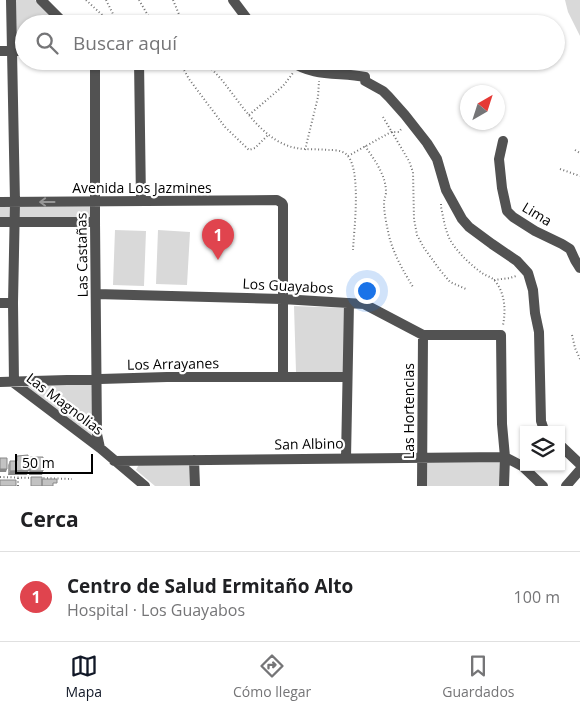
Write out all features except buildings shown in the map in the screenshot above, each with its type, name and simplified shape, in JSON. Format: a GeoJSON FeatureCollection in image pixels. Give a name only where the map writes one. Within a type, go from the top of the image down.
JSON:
{"type":"FeatureCollection","features":[{"type":"Feature","properties":{"kind":"street","name":"Las Magnolias"},"geometry":{"type":"LineString","coordinates":[[10,0],[14,202],[14,382],[100,448],[145,486]]}},
{"type":"Feature","properties":{"kind":"street"},"geometry":{"type":"LineString","coordinates":[[41,0],[56,15]]}},
{"type":"Feature","properties":{"kind":"street"},"geometry":{"type":"LineString","coordinates":[[233,0],[244,15]]}},
{"type":"Feature","properties":{"kind":"street"},"geometry":{"type":"LineString","coordinates":[[0,51],[12,51]]}},
{"type":"Feature","properties":{"kind":"street","name":"Las Castañas"},"geometry":{"type":"LineString","coordinates":[[95,70],[97,434],[100,448]]}},
{"type":"Feature","properties":{"kind":"street"},"geometry":{"type":"LineString","coordinates":[[140,70],[140,202]]}},
{"type":"Feature","properties":{"kind":"street"},"geometry":{"type":"LineString","coordinates":[[311,70],[320,73],[365,77],[365,81],[383,91],[398,106],[437,159],[446,190],[462,219],[492,244],[517,261],[528,273],[539,332],[543,426]]}},
{"type":"Feature","properties":{"kind":"street","name":"Lima"},"geometry":{"type":"LineString","coordinates":[[503,141],[499,159],[507,211],[513,218],[570,249],[574,260],[580,268]]}},
{"type":"Feature","properties":{"kind":"street","name":"Avenida Los Jazmines"},"geometry":{"type":"LineString","coordinates":[[0,202],[277,200],[283,205],[282,299]]}},
{"type":"Feature","properties":{"kind":"street"},"geometry":{"type":"LineString","coordinates":[[0,222],[95,222]]}},
{"type":"Feature","properties":{"kind":"street","name":"Los Guayabos"},"geometry":{"type":"LineString","coordinates":[[96,294],[282,299],[364,304],[423,335],[501,335]]}},
{"type":"Feature","properties":{"kind":"street"},"geometry":{"type":"LineString","coordinates":[[282,299],[283,376]]}},
{"type":"Feature","properties":{"kind":"street"},"geometry":{"type":"LineString","coordinates":[[0,303],[13,303]]}},
{"type":"Feature","properties":{"kind":"street"},"geometry":{"type":"LineString","coordinates":[[346,458],[349,303]]}},
{"type":"Feature","properties":{"kind":"street","name":"Las Hortencias"},"geometry":{"type":"LineString","coordinates":[[422,486],[423,335]]}},
{"type":"Feature","properties":{"kind":"street"},"geometry":{"type":"LineString","coordinates":[[501,335],[502,424],[505,457],[504,486]]}},
{"type":"Feature","properties":{"kind":"street","name":"Los Arrayanes"},"geometry":{"type":"LineString","coordinates":[[0,382],[167,377],[347,377]]}},
{"type":"Feature","properties":{"kind":"street"},"geometry":{"type":"LineString","coordinates":[[565,450],[580,464]]}},
{"type":"Feature","properties":{"kind":"street"},"geometry":{"type":"LineString","coordinates":[[505,457],[522,466],[542,486]]}},
{"type":"Feature","properties":{"kind":"street","name":"San Albino"},"geometry":{"type":"LineString","coordinates":[[114,461],[505,457]]}},
{"type":"Feature","properties":{"kind":"street"},"geometry":{"type":"LineString","coordinates":[[194,460],[195,486]]}},
{"type":"Feature","properties":{"kind":"street"},"geometry":{"type":"LineString","coordinates":[[566,486],[580,470]]}},
{"type":"Feature","properties":{"kind":"path"},"geometry":{"type":"LineString","coordinates":[[86,0],[102,15]]}},
{"type":"Feature","properties":{"kind":"path"},"geometry":{"type":"LineString","coordinates":[[106,0],[114,15]]}},
{"type":"Feature","properties":{"kind":"path"},"geometry":{"type":"LineString","coordinates":[[140,0],[148,15]]}},
{"type":"Feature","properties":{"kind":"path"},"geometry":{"type":"LineString","coordinates":[[173,0],[179,15]]}},
{"type":"Feature","properties":{"kind":"path"},"geometry":{"type":"LineString","coordinates":[[184,70],[225,127],[249,150],[255,148],[269,134]]}},
{"type":"Feature","properties":{"kind":"path"},"geometry":{"type":"LineString","coordinates":[[212,70],[249,115],[276,140],[293,148],[337,150],[348,156],[351,160],[356,187],[352,250]]}},
{"type":"Feature","properties":{"kind":"path"},"geometry":{"type":"LineString","coordinates":[[249,115],[283,86],[291,70]]}},
{"type":"Feature","properties":{"kind":"path"},"geometry":{"type":"LineString","coordinates":[[305,150],[318,97],[320,73]]}},
{"type":"Feature","properties":{"kind":"path"},"geometry":{"type":"LineString","coordinates":[[383,116],[409,161],[413,172],[414,219],[417,235],[427,254],[450,282],[466,289]]}},
{"type":"Feature","properties":{"kind":"path"},"geometry":{"type":"LineString","coordinates":[[348,156],[392,132]]}},
{"type":"Feature","properties":{"kind":"path"},"geometry":{"type":"LineString","coordinates":[[365,146],[375,160],[384,182],[386,192],[384,203],[388,232],[406,276],[413,287]]}},
{"type":"Feature","properties":{"kind":"path"},"geometry":{"type":"LineString","coordinates":[[575,150],[580,153]]}},
{"type":"Feature","properties":{"kind":"path"},"geometry":{"type":"LineString","coordinates":[[560,169],[580,176]]}},
{"type":"Feature","properties":{"kind":"path"},"geometry":{"type":"LineString","coordinates":[[446,190],[441,207],[446,232],[468,262],[494,280],[503,295],[504,319],[501,335]]}},
{"type":"Feature","properties":{"kind":"path"},"geometry":{"type":"LineString","coordinates":[[494,280],[528,273]]}},
{"type":"Feature","properties":{"kind":"path"},"geometry":{"type":"LineString","coordinates":[[572,335],[574,348],[580,359]]}},
{"type":"Feature","properties":{"kind":"path"},"geometry":{"type":"LineString","coordinates":[[0,477],[72,479]]}},
{"type":"Feature","properties":{"kind":"path"},"geometry":{"type":"LineString","coordinates":[[18,478],[18,486]]}},
{"type":"Feature","properties":{"kind":"shaded area"},"geometry":{"type":"Polygon","coordinates":[[[14,0],[35,0],[50,15],[15,15],[15,48],[14,0]]]}},
{"type":"Feature","properties":{"kind":"shaded area"},"geometry":{"type":"Polygon","coordinates":[[[565,0],[580,0],[580,36],[568,12],[565,0]]]}},
{"type":"Feature","properties":{"kind":"shaded area"},"geometry":{"type":"Polygon","coordinates":[[[0,202],[95,202],[95,222],[0,222],[0,202]]]}},
{"type":"Feature","properties":{"kind":"shaded area"},"geometry":{"type":"Polygon","coordinates":[[[115,230],[146,231],[144,286],[113,285],[115,230]]]}},
{"type":"Feature","properties":{"kind":"shaded area"},"geometry":{"type":"Polygon","coordinates":[[[158,230],[190,232],[187,285],[156,284],[158,230]]]}},
{"type":"Feature","properties":{"kind":"shaded area"},"geometry":{"type":"Polygon","coordinates":[[[294,306],[345,308],[345,372],[296,372],[294,306]]]}},
{"type":"Feature","properties":{"kind":"shaded area"},"geometry":{"type":"Polygon","coordinates":[[[21,385],[94,385],[94,439],[21,385]]]}},
{"type":"Feature","properties":{"kind":"shaded area"},"geometry":{"type":"Polygon","coordinates":[[[501,460],[501,486],[426,486],[427,461],[501,460]]]}},
{"type":"Feature","properties":{"kind":"shaded area"},"geometry":{"type":"Polygon","coordinates":[[[139,464],[190,464],[191,486],[155,486],[136,470],[139,464]]]}},
{"type":"Feature","properties":{"kind":"place","name":"Centro de Salud Ermitaño Alto"},"geometry":{"type":"Point","coordinates":[218,260]}}]}
